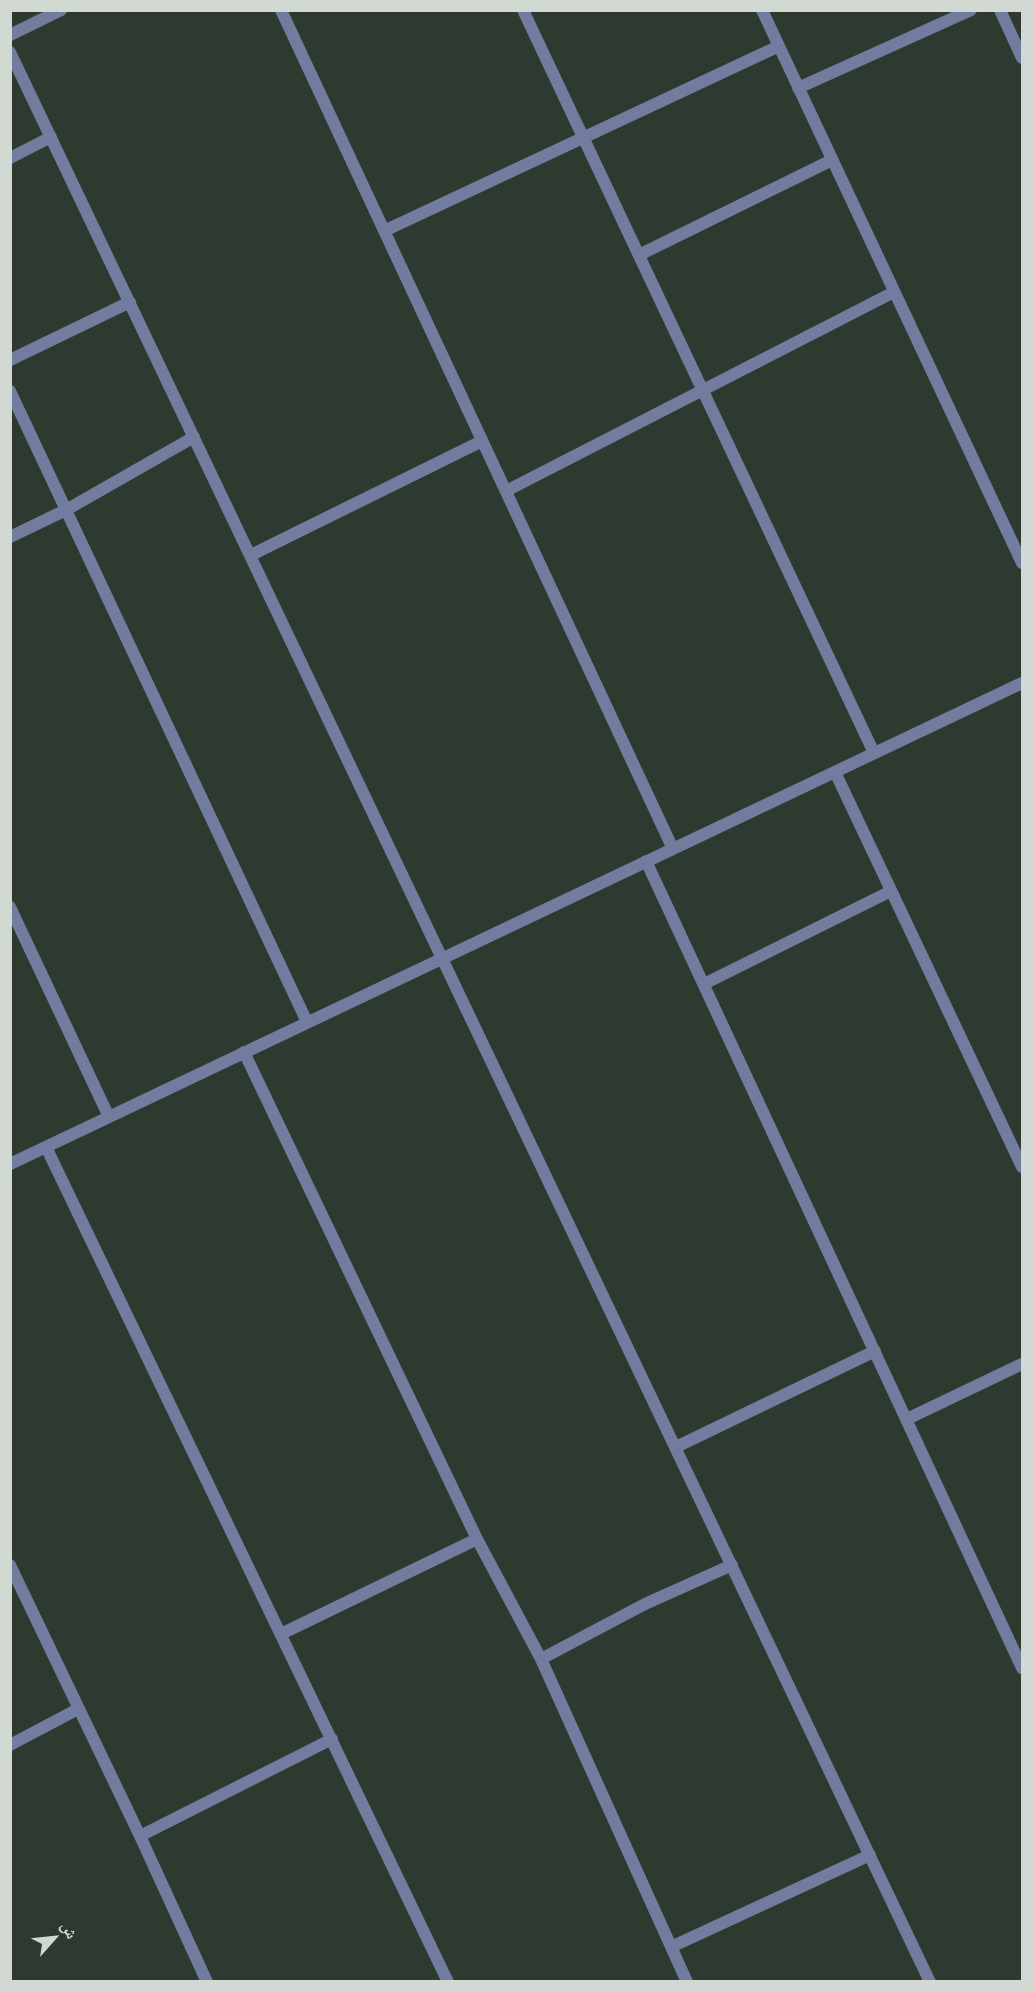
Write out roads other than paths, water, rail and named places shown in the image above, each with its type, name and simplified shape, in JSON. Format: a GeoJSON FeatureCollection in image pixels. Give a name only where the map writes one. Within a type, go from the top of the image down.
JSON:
{"type":"FeatureCollection","features":[{"type":"Feature","properties":{"kind":"street"},"geometry":{"type":"LineString","coordinates":[[10,35],[61,10]]}},
{"type":"Feature","properties":{"kind":"street"},"geometry":{"type":"LineString","coordinates":[[281,10],[673,849]]}},
{"type":"Feature","properties":{"kind":"street"},"geometry":{"type":"LineString","coordinates":[[523,10],[874,753]]}},
{"type":"Feature","properties":{"kind":"street"},"geometry":{"type":"LineString","coordinates":[[762,10],[1023,563]]}},
{"type":"Feature","properties":{"kind":"street"},"geometry":{"type":"LineString","coordinates":[[798,88],[971,10]]}},
{"type":"Feature","properties":{"kind":"street"},"geometry":{"type":"LineString","coordinates":[[1000,10],[1023,58]]}},
{"type":"Feature","properties":{"kind":"street"},"geometry":{"type":"LineString","coordinates":[[384,231],[778,46]]}},
{"type":"Feature","properties":{"kind":"street"},"geometry":{"type":"LineString","coordinates":[[10,52],[930,1982]]}},
{"type":"Feature","properties":{"kind":"street"},"geometry":{"type":"LineString","coordinates":[[10,158],[51,137]]}},
{"type":"Feature","properties":{"kind":"street"},"geometry":{"type":"LineString","coordinates":[[639,255],[832,160]]}},
{"type":"Feature","properties":{"kind":"street"},"geometry":{"type":"LineString","coordinates":[[506,492],[894,292]]}},
{"type":"Feature","properties":{"kind":"street"},"geometry":{"type":"LineString","coordinates":[[10,360],[130,302]]}},
{"type":"Feature","properties":{"kind":"street"},"geometry":{"type":"LineString","coordinates":[[10,391],[307,1023]]}},
{"type":"Feature","properties":{"kind":"street"},"geometry":{"type":"LineString","coordinates":[[10,537],[66,510],[194,437]]}},
{"type":"Feature","properties":{"kind":"street"},"geometry":{"type":"LineString","coordinates":[[251,555],[482,441]]}},
{"type":"Feature","properties":{"kind":"street"},"geometry":{"type":"LineString","coordinates":[[10,1164],[1023,682]]}},
{"type":"Feature","properties":{"kind":"street"},"geometry":{"type":"LineString","coordinates":[[835,772],[1023,1167]]}},
{"type":"Feature","properties":{"kind":"street"},"geometry":{"type":"LineString","coordinates":[[646,861],[1023,1668]]}},
{"type":"Feature","properties":{"kind":"street"},"geometry":{"type":"LineString","coordinates":[[704,984],[891,891]]}},
{"type":"Feature","properties":{"kind":"street"},"geometry":{"type":"LineString","coordinates":[[10,907],[109,1117]]}},
{"type":"Feature","properties":{"kind":"street"},"geometry":{"type":"LineString","coordinates":[[244,1052],[477,1539],[541,1659],[687,1982]]}},
{"type":"Feature","properties":{"kind":"street"},"geometry":{"type":"LineString","coordinates":[[46,1147],[448,1982]]}},
{"type":"Feature","properties":{"kind":"street"},"geometry":{"type":"LineString","coordinates":[[676,1447],[875,1351]]}},
{"type":"Feature","properties":{"kind":"street"},"geometry":{"type":"LineString","coordinates":[[907,1419],[1023,1364]]}},
{"type":"Feature","properties":{"kind":"street"},"geometry":{"type":"LineString","coordinates":[[280,1634],[477,1539]]}},
{"type":"Feature","properties":{"kind":"street"},"geometry":{"type":"LineString","coordinates":[[541,1659],[645,1604],[732,1564]]}},
{"type":"Feature","properties":{"kind":"street"},"geometry":{"type":"LineString","coordinates":[[10,1565],[207,1982]]}},
{"type":"Feature","properties":{"kind":"street"},"geometry":{"type":"LineString","coordinates":[[10,1745],[78,1709]]}},
{"type":"Feature","properties":{"kind":"street"},"geometry":{"type":"LineString","coordinates":[[140,1836],[332,1739]]}},
{"type":"Feature","properties":{"kind":"street"},"geometry":{"type":"LineString","coordinates":[[671,1947],[870,1855]]}}]}
